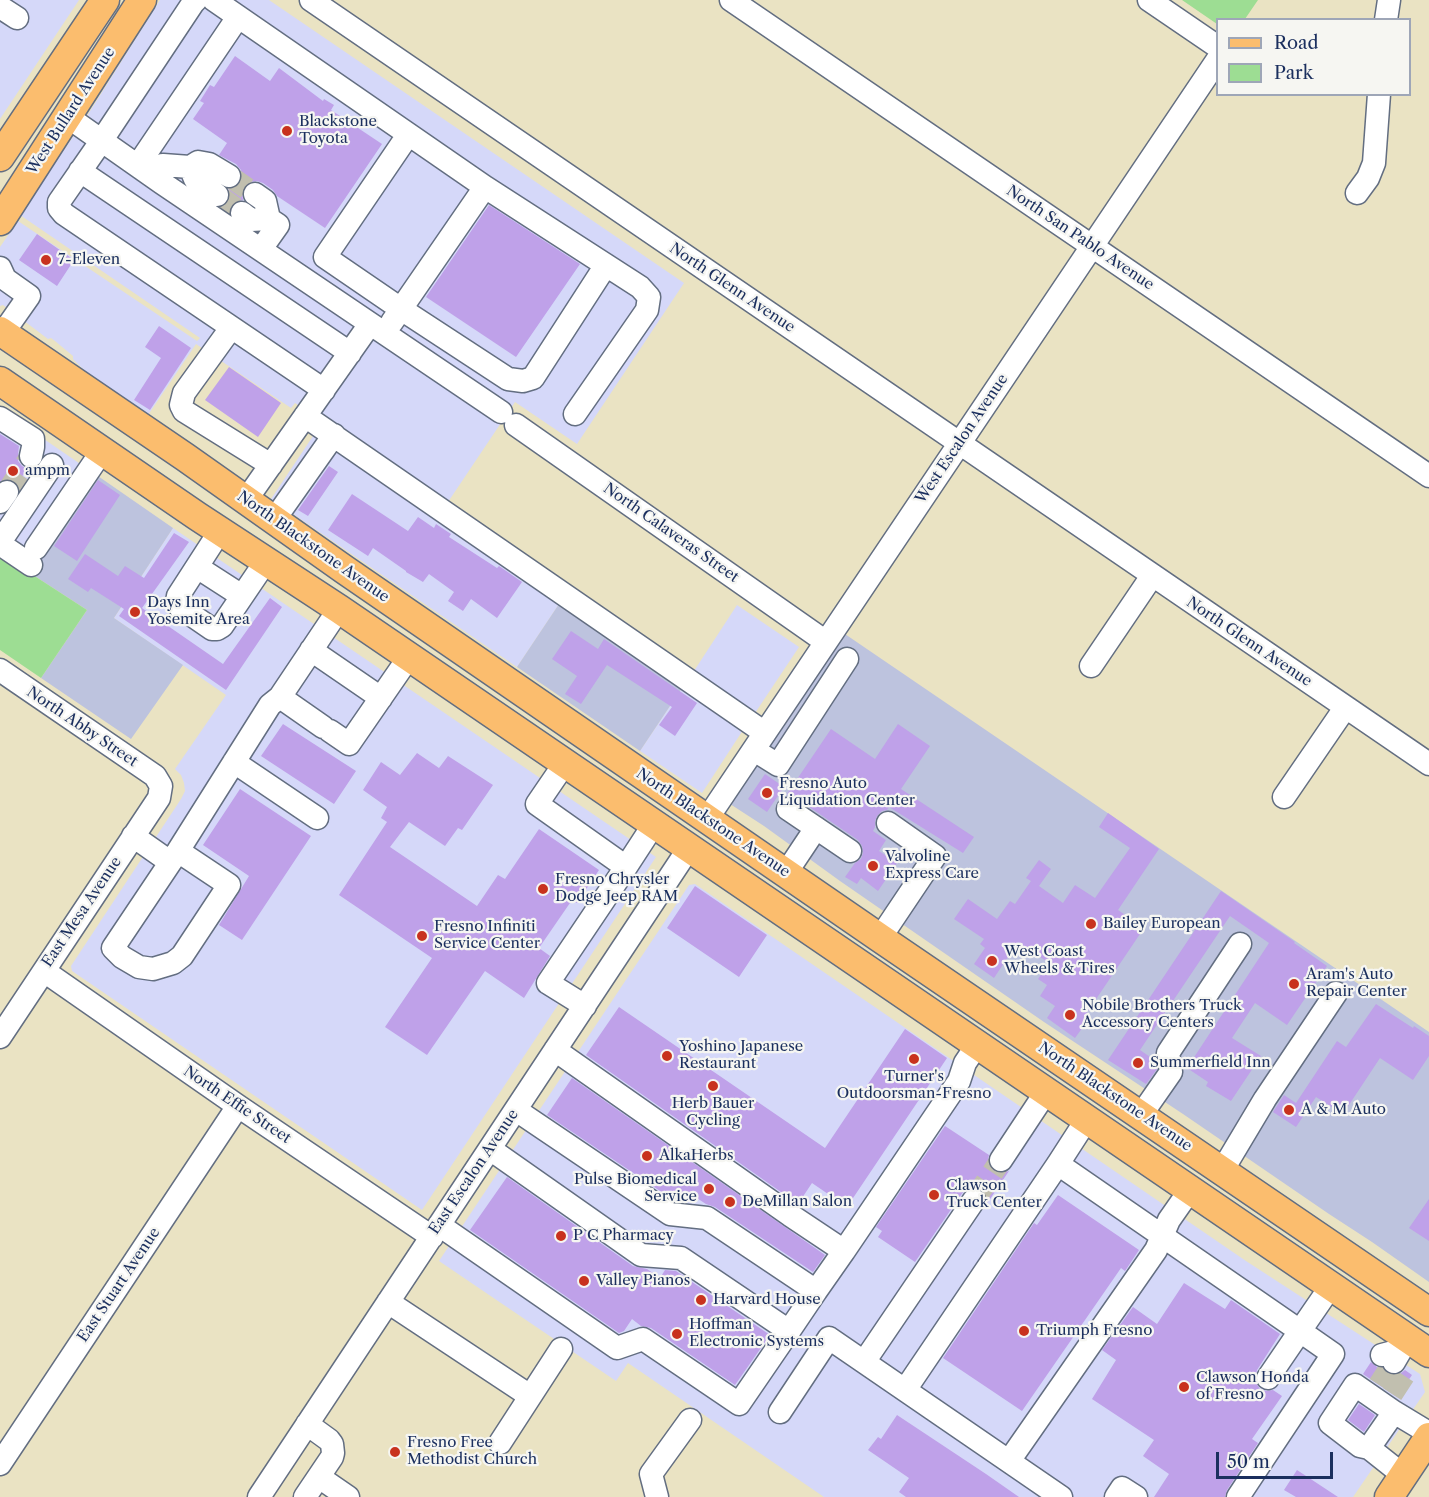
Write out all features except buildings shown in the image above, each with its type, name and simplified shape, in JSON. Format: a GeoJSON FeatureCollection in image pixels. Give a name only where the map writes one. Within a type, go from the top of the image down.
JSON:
{"type":"FeatureCollection","features":[{"type":"Feature","properties":{"kind":"main road"},"geometry":{"type":"LineString","coordinates":[[0,157],[105,0]]}},
{"type":"Feature","properties":{"kind":"main road"},"geometry":{"type":"LineString","coordinates":[[68,117],[64,106],[66,90],[116,9],[119,0]]}},
{"type":"Feature","properties":{"kind":"main road","name":"West Bullard Avenue"},"geometry":{"type":"LineString","coordinates":[[0,221],[142,0]]}},
{"type":"Feature","properties":{"kind":"main road","name":"North Blackstone Avenue"},"geometry":{"type":"LineString","coordinates":[[1,332],[396,606],[1429,1312]]}},
{"type":"Feature","properties":{"kind":"main road"},"geometry":{"type":"LineString","coordinates":[[1,383],[339,609],[1331,1286],[1404,1355]]}},
{"type":"Feature","properties":{"kind":"main road"},"geometry":{"type":"LineString","coordinates":[[565,763],[611,776],[678,821],[691,825],[703,823],[707,819]]}},
{"type":"Feature","properties":{"kind":"main road"},"geometry":{"type":"LineString","coordinates":[[689,848],[698,844],[712,844],[765,876],[786,873]]}},
{"type":"Feature","properties":{"kind":"main road"},"geometry":{"type":"LineString","coordinates":[[1396,1486],[1429,1435]]}},
{"type":"Feature","properties":{"kind":"street"},"geometry":{"type":"LineString","coordinates":[[196,0],[58,202],[59,208],[64,214],[324,390]]}},
{"type":"Feature","properties":{"kind":"street"},"geometry":{"type":"LineString","coordinates":[[214,0],[485,187],[640,287],[649,297],[647,310],[575,414]]}},
{"type":"Feature","properties":{"kind":"street","name":"North Glenn Avenue"},"geometry":{"type":"LineString","coordinates":[[311,0],[1429,764]]}},
{"type":"Feature","properties":{"kind":"street","name":"North San Pablo Avenue"},"geometry":{"type":"LineString","coordinates":[[731,0],[1429,476]]}},
{"type":"Feature","properties":{"kind":"street"},"geometry":{"type":"LineString","coordinates":[[1149,0],[1216,46]]}},
{"type":"Feature","properties":{"kind":"street"},"geometry":{"type":"LineString","coordinates":[[1386,18],[1389,0]]}},
{"type":"Feature","properties":{"kind":"street"},"geometry":{"type":"LineString","coordinates":[[147,172],[238,17]]}},
{"type":"Feature","properties":{"kind":"street","name":"West Escalon Avenue"},"geometry":{"type":"LineString","coordinates":[[707,819],[1216,62]]}},
{"type":"Feature","properties":{"kind":"street"},"geometry":{"type":"LineString","coordinates":[[1357,193],[1368,178],[1374,164],[1379,96]]}},
{"type":"Feature","properties":{"kind":"street","name":"North Calaveras Street"},"geometry":{"type":"LineString","coordinates":[[68,117],[377,328],[826,642]]}},
{"type":"Feature","properties":{"kind":"street"},"geometry":{"type":"LineString","coordinates":[[408,135],[325,256],[401,309],[508,379],[523,381],[533,378],[606,265]]}},
{"type":"Feature","properties":{"kind":"street"},"geometry":{"type":"LineString","coordinates":[[147,172],[163,165],[190,167],[195,179],[223,186]]}},
{"type":"Feature","properties":{"kind":"street"},"geometry":{"type":"LineString","coordinates":[[80,171],[350,353]]}},
{"type":"Feature","properties":{"kind":"street"},"geometry":{"type":"LineString","coordinates":[[246,500],[350,353],[401,309],[485,187]]}},
{"type":"Feature","properties":{"kind":"street"},"geometry":{"type":"LineString","coordinates":[[255,194],[265,201],[273,222],[261,249]]}},
{"type":"Feature","properties":{"kind":"street"},"geometry":{"type":"LineString","coordinates":[[242,213],[251,220],[273,222]]}},
{"type":"Feature","properties":{"kind":"street"},"geometry":{"type":"LineString","coordinates":[[0,268],[5,279],[29,296],[1,332]]}},
{"type":"Feature","properties":{"kind":"street"},"geometry":{"type":"LineString","coordinates":[[231,327],[184,393],[181,405],[184,411],[271,465]]}},
{"type":"Feature","properties":{"kind":"street"},"geometry":{"type":"LineString","coordinates":[[305,416],[759,741],[778,765],[847,659]]}},
{"type":"Feature","properties":{"kind":"street"},"geometry":{"type":"LineString","coordinates":[[0,418],[33,439],[31,456]]}},
{"type":"Feature","properties":{"kind":"street"},"geometry":{"type":"LineString","coordinates":[[274,520],[334,435]]}},
{"type":"Feature","properties":{"kind":"street"},"geometry":{"type":"LineString","coordinates":[[52,465],[0,543],[33,556],[102,451]]}},
{"type":"Feature","properties":{"kind":"street"},"geometry":{"type":"LineString","coordinates":[[220,531],[178,596],[177,602],[180,608],[212,629],[222,626],[266,561]]}},
{"type":"Feature","properties":{"kind":"street"},"geometry":{"type":"LineString","coordinates":[[197,567],[242,596]]}},
{"type":"Feature","properties":{"kind":"street"},"geometry":{"type":"LineString","coordinates":[[1091,666],[1152,576]]}},
{"type":"Feature","properties":{"kind":"street"},"geometry":{"type":"LineString","coordinates":[[133,836],[174,857],[230,885],[182,956],[173,963],[153,969],[140,967],[122,957],[113,948],[174,857],[270,705],[280,698],[339,609]]}},
{"type":"Feature","properties":{"kind":"street"},"geometry":{"type":"LineString","coordinates":[[311,650],[381,698]]}},
{"type":"Feature","properties":{"kind":"street"},"geometry":{"type":"LineString","coordinates":[[280,698],[349,744],[409,657]]}},
{"type":"Feature","properties":{"kind":"street","name":"North Abby Street"},"geometry":{"type":"LineString","coordinates":[[0,670],[155,776],[161,786]]}},
{"type":"Feature","properties":{"kind":"street"},"geometry":{"type":"LineString","coordinates":[[1284,797],[1345,708]]}},
{"type":"Feature","properties":{"kind":"street"},"geometry":{"type":"LineString","coordinates":[[234,762],[317,818]]}},
{"type":"Feature","properties":{"kind":"street"},"geometry":{"type":"LineString","coordinates":[[565,763],[537,804],[626,867]]}},
{"type":"Feature","properties":{"kind":"street","name":"East Mesa Avenue"},"geometry":{"type":"LineString","coordinates":[[0,1036],[159,798],[161,786]]}},
{"type":"Feature","properties":{"kind":"street"},"geometry":{"type":"LineString","coordinates":[[788,808],[850,851]]}},
{"type":"Feature","properties":{"kind":"street"},"geometry":{"type":"LineString","coordinates":[[585,1006],[548,983],[654,824]]}},
{"type":"Feature","properties":{"kind":"street"},"geometry":{"type":"LineString","coordinates":[[880,938],[936,856],[888,824]]}},
{"type":"Feature","properties":{"kind":"street"},"geometry":{"type":"LineString","coordinates":[[786,873],[816,828]]}},
{"type":"Feature","properties":{"kind":"street","name":"East Escalon Avenue"},"geometry":{"type":"LineString","coordinates":[[259,1497],[689,848]]}},
{"type":"Feature","properties":{"kind":"street"},"geometry":{"type":"LineString","coordinates":[[1141,1115],[1171,1072],[1168,1053],[1240,944]]}},
{"type":"Feature","properties":{"kind":"street","name":"North Effie Street"},"geometry":{"type":"LineString","coordinates":[[44,971],[238,1106],[617,1348],[643,1339],[739,1404],[789,1331]]}},
{"type":"Feature","properties":{"kind":"street"},"geometry":{"type":"LineString","coordinates":[[1222,1171],[1265,1099],[1336,993]]}},
{"type":"Feature","properties":{"kind":"street"},"geometry":{"type":"LineString","coordinates":[[490,1149],[641,1255],[681,1258],[789,1331],[958,1081],[965,1063],[977,1045]]}},
{"type":"Feature","properties":{"kind":"street"},"geometry":{"type":"LineString","coordinates":[[555,1050],[844,1251]]}},
{"type":"Feature","properties":{"kind":"street"},"geometry":{"type":"LineString","coordinates":[[1001,1160],[1046,1092]]}},
{"type":"Feature","properties":{"kind":"street","name":"East Stuart Avenue"},"geometry":{"type":"LineString","coordinates":[[0,1464],[238,1106]]}},
{"type":"Feature","properties":{"kind":"street"},"geometry":{"type":"LineString","coordinates":[[516,1110],[670,1214],[708,1218],[816,1291]]}},
{"type":"Feature","properties":{"kind":"street"},"geometry":{"type":"LineString","coordinates":[[904,1390],[1087,1119]]}},
{"type":"Feature","properties":{"kind":"street"},"geometry":{"type":"LineString","coordinates":[[1058,1164],[1333,1354],[1238,1497]]}},
{"type":"Feature","properties":{"kind":"street"},"geometry":{"type":"LineString","coordinates":[[1009,1461],[1156,1250],[1169,1220],[1190,1190]]}},
{"type":"Feature","properties":{"kind":"street"},"geometry":{"type":"LineString","coordinates":[[864,1362],[974,1200]]}},
{"type":"Feature","properties":{"kind":"street"},"geometry":{"type":"LineString","coordinates":[[1268,1378],[1331,1286]]}},
{"type":"Feature","properties":{"kind":"street"},"geometry":{"type":"LineString","coordinates":[[388,1302],[530,1396]]}},
{"type":"Feature","properties":{"kind":"street"},"geometry":{"type":"LineString","coordinates":[[780,1412],[830,1338],[1061,1497]]}},
{"type":"Feature","properties":{"kind":"street"},"geometry":{"type":"LineString","coordinates":[[500,1443],[561,1349]]}},
{"type":"Feature","properties":{"kind":"street"},"geometry":{"type":"LineString","coordinates":[[1396,1486],[1369,1448],[1360,1446],[1330,1423],[1354,1385],[1380,1392],[1429,1435]]}},
{"type":"Feature","properties":{"kind":"street"},"geometry":{"type":"LineString","coordinates":[[1369,1448],[1380,1392]]}},
{"type":"Feature","properties":{"kind":"street"},"geometry":{"type":"LineString","coordinates":[[657,1497],[651,1474],[690,1419]]}},
{"type":"Feature","properties":{"kind":"street"},"geometry":{"type":"LineString","coordinates":[[305,1497],[332,1457],[333,1448],[325,1436],[307,1424]]}},
{"type":"Feature","properties":{"kind":"street"},"geometry":{"type":"LineString","coordinates":[[319,1477],[348,1497]]}},
{"type":"Feature","properties":{"kind":"street"},"geometry":{"type":"LineString","coordinates":[[1116,1497],[1122,1488],[1136,1497]]}},
{"type":"Feature","properties":{"kind":"shaded area"},"geometry":{"type":"Polygon","coordinates":[[[0,0],[79,0],[0,119],[0,0]]]}},
{"type":"Feature","properties":{"kind":"shaded area"},"geometry":{"type":"Polygon","coordinates":[[[160,0],[269,0],[684,283],[577,444],[515,402],[446,505],[295,403],[291,408],[196,344],[148,415],[87,373],[73,359],[73,356],[51,338],[48,339],[3,305],[0,306],[0,247],[18,221],[197,341],[200,338],[20,215],[87,116],[160,0]]]}},
{"type":"Feature","properties":{"kind":"shaded area"},"geometry":{"type":"Polygon","coordinates":[[[0,409],[95,474],[35,564],[0,539],[0,409]]]}},
{"type":"Feature","properties":{"kind":"shaded area"},"geometry":{"type":"Polygon","coordinates":[[[315,433],[561,601],[517,667],[271,499],[315,433]]]}},
{"type":"Feature","properties":{"kind":"shaded area"},"geometry":{"type":"Polygon","coordinates":[[[95,474],[173,528],[114,618],[183,665],[131,739],[41,678],[87,610],[30,573],[95,474]]]}},
{"type":"Feature","properties":{"kind":"shaded area"},"geometry":{"type":"Polygon","coordinates":[[[173,528],[656,857],[422,1210],[72,971],[71,966],[181,799],[185,791],[184,783],[181,775],[175,769],[226,695],[114,618],[173,528]]]}},
{"type":"Feature","properties":{"kind":"shaded area"},"geometry":{"type":"Polygon","coordinates":[[[561,601],[684,685],[640,751],[517,667],[561,601]]]}},
{"type":"Feature","properties":{"kind":"shaded area"},"geometry":{"type":"Polygon","coordinates":[[[737,605],[799,647],[753,716],[692,674],[737,605]]]}},
{"type":"Feature","properties":{"kind":"shaded area"},"geometry":{"type":"Polygon","coordinates":[[[842,632],[1429,1032],[1429,1282],[1044,1022],[727,802],[842,632]]]}},
{"type":"Feature","properties":{"kind":"shaded area"},"geometry":{"type":"Polygon","coordinates":[[[684,685],[745,727],[702,793],[640,751],[684,685]]]}},
{"type":"Feature","properties":{"kind":"shaded area"},"geometry":{"type":"Polygon","coordinates":[[[695,884],[1246,1261],[1420,1374],[1425,1392],[1353,1497],[824,1497],[628,1363],[616,1381],[439,1261],[689,885],[695,884]]]}},
{"type":"Feature","properties":{"kind":"green space"},"geometry":{"type":"Polygon","coordinates":[[[1182,0],[1258,0],[1246,18],[1216,18],[1216,23],[1182,0]]]}},
{"type":"Feature","properties":{"kind":"green space"},"geometry":{"type":"Polygon","coordinates":[[[0,556],[87,610],[41,678],[0,650],[0,556]]]}},
{"type":"Feature","properties":{"kind":"tunnel"},"geometry":{"type":"LineString","coordinates":[[229,176],[255,194]]}},
{"type":"Feature","properties":{"kind":"tunnel"},"geometry":{"type":"LineString","coordinates":[[217,195],[242,213]]}},
{"type":"Feature","properties":{"kind":"tunnel"},"geometry":{"type":"LineString","coordinates":[[7,492],[31,456]]}},
{"type":"Feature","properties":{"kind":"tunnel"},"geometry":{"type":"LineString","coordinates":[[974,1200],[1001,1160]]}},
{"type":"Feature","properties":{"kind":"tunnel"},"geometry":{"type":"LineString","coordinates":[[1379,1385],[1394,1362]]}},
{"type":"Feature","properties":{"kind":"tunnel"},"geometry":{"type":"LineString","coordinates":[[1392,1394],[1407,1371]]}},
{"type":"Feature","properties":{"kind":"place","name":"Blackstone Toyota"},"geometry":{"type":"Point","coordinates":[287,131]}},
{"type":"Feature","properties":{"kind":"place","name":"7-Eleven"},"geometry":{"type":"Point","coordinates":[46,260]}},
{"type":"Feature","properties":{"kind":"place","name":"ampm"},"geometry":{"type":"Point","coordinates":[13,471]}},
{"type":"Feature","properties":{"kind":"place","name":"Days Inn Yosemite Area"},"geometry":{"type":"Point","coordinates":[135,612]}},
{"type":"Feature","properties":{"kind":"place","name":"Fresno Auto Liquidation Center"},"geometry":{"type":"Point","coordinates":[767,793]}},
{"type":"Feature","properties":{"kind":"place","name":"Valvoline Express Care"},"geometry":{"type":"Point","coordinates":[873,866]}},
{"type":"Feature","properties":{"kind":"place","name":"Fresno Chrysler Dodge Jeep RAM"},"geometry":{"type":"Point","coordinates":[543,889]}},
{"type":"Feature","properties":{"kind":"place","name":"Bailey European"},"geometry":{"type":"Point","coordinates":[1091,924]}},
{"type":"Feature","properties":{"kind":"place","name":"Fresno Infiniti Service Center"},"geometry":{"type":"Point","coordinates":[422,936]}},
{"type":"Feature","properties":{"kind":"place","name":"West Coast Wheels & Tires"},"geometry":{"type":"Point","coordinates":[992,961]}},
{"type":"Feature","properties":{"kind":"place","name":"Aram's Auto Repair Center"},"geometry":{"type":"Point","coordinates":[1294,984]}},
{"type":"Feature","properties":{"kind":"place","name":"Nobile Brothers Truck Accessory Centers"},"geometry":{"type":"Point","coordinates":[1070,1015]}},
{"type":"Feature","properties":{"kind":"place","name":"Yoshino Japanese Restaurant"},"geometry":{"type":"Point","coordinates":[667,1056]}},
{"type":"Feature","properties":{"kind":"place","name":"Turner's Outdoorsman-Fresno"},"geometry":{"type":"Point","coordinates":[914,1059]}},
{"type":"Feature","properties":{"kind":"place","name":"Summerfield Inn"},"geometry":{"type":"Point","coordinates":[1138,1063]}},
{"type":"Feature","properties":{"kind":"place","name":"Herb Bauer Cycling"},"geometry":{"type":"Point","coordinates":[713,1086]}},
{"type":"Feature","properties":{"kind":"place","name":"A & M Auto"},"geometry":{"type":"Point","coordinates":[1289,1110]}},
{"type":"Feature","properties":{"kind":"place","name":"AlkaHerbs"},"geometry":{"type":"Point","coordinates":[647,1156]}},
{"type":"Feature","properties":{"kind":"place","name":"Pulse Biomedical Service"},"geometry":{"type":"Point","coordinates":[709,1189]}},
{"type":"Feature","properties":{"kind":"place","name":"Clawson Truck Center"},"geometry":{"type":"Point","coordinates":[934,1195]}},
{"type":"Feature","properties":{"kind":"place","name":"DeMillan Salon"},"geometry":{"type":"Point","coordinates":[730,1202]}},
{"type":"Feature","properties":{"kind":"place","name":"P C Pharmacy"},"geometry":{"type":"Point","coordinates":[561,1236]}},
{"type":"Feature","properties":{"kind":"place","name":"Valley Pianos"},"geometry":{"type":"Point","coordinates":[584,1281]}},
{"type":"Feature","properties":{"kind":"place","name":"Harvard House"},"geometry":{"type":"Point","coordinates":[701,1300]}},
{"type":"Feature","properties":{"kind":"place","name":"Triumph Fresno"},"geometry":{"type":"Point","coordinates":[1024,1331]}},
{"type":"Feature","properties":{"kind":"place","name":"Hoffman Electronic Systems"},"geometry":{"type":"Point","coordinates":[677,1334]}},
{"type":"Feature","properties":{"kind":"place","name":"Clawson Honda of Fresno"},"geometry":{"type":"Point","coordinates":[1184,1387]}},
{"type":"Feature","properties":{"kind":"place","name":"Fresno Free Methodist Church"},"geometry":{"type":"Point","coordinates":[395,1452]}}]}
